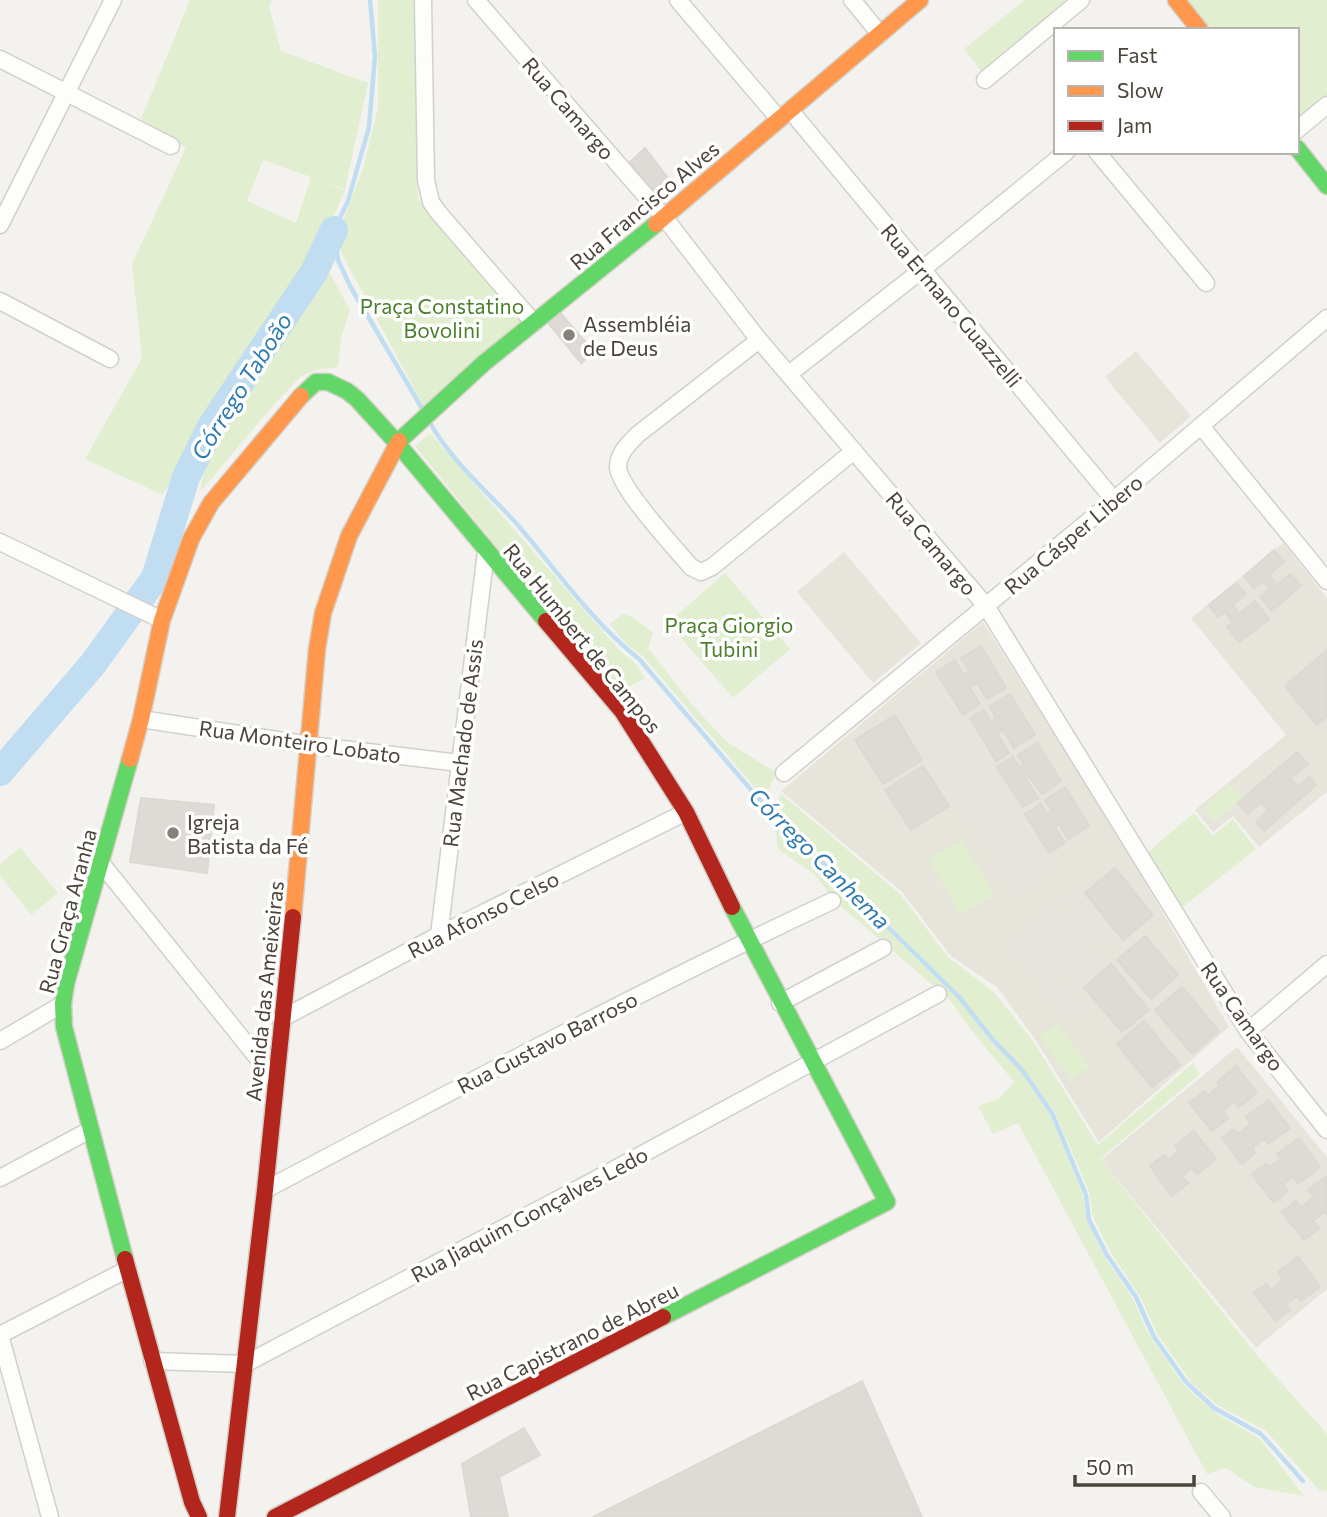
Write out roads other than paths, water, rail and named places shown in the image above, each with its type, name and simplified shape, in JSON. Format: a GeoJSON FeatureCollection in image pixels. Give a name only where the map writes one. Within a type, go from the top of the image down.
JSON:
{"type":"FeatureCollection","features":[{"type":"Feature","properties":{"kind":"street"},"geometry":{"type":"LineString","coordinates":[[0,225],[114,0]]}},
{"type":"Feature","properties":{"kind":"street"},"geometry":{"type":"LineString","coordinates":[[423,0],[426,180],[431,202],[534,323]]}},
{"type":"Feature","properties":{"kind":"street","name":"Rua Camargo"},"geometry":{"type":"LineString","coordinates":[[476,0],[664,217],[760,340],[986,606],[1248,1031],[1327,1130]]}},
{"type":"Feature","properties":{"kind":"street","name":"Rua Ermano Guazzelli"},"geometry":{"type":"LineString","coordinates":[[678,0],[923,269],[1114,500]]}},
{"type":"Feature","properties":{"kind":"street"},"geometry":{"type":"LineString","coordinates":[[852,0],[880,34]]}},
{"type":"Feature","properties":{"kind":"street","name":"Rua Francisco Alves"},"geometry":{"type":"LineString","coordinates":[[397,443],[484,363],[664,217],[920,0]]}},
{"type":"Feature","properties":{"kind":"street"},"geometry":{"type":"LineString","coordinates":[[985,80],[1081,0]]}},
{"type":"Feature","properties":{"kind":"street"},"geometry":{"type":"LineString","coordinates":[[1176,0],[1198,28]]}},
{"type":"Feature","properties":{"kind":"street"},"geometry":{"type":"LineString","coordinates":[[0,59],[171,146]]}},
{"type":"Feature","properties":{"kind":"street"},"geometry":{"type":"LineString","coordinates":[[1299,128],[1327,105]]}},
{"type":"Feature","properties":{"kind":"street"},"geometry":{"type":"LineString","coordinates":[[1299,151],[1327,186]]}},
{"type":"Feature","properties":{"kind":"street"},"geometry":{"type":"LineString","coordinates":[[789,374],[1064,154]]}},
{"type":"Feature","properties":{"kind":"street"},"geometry":{"type":"LineString","coordinates":[[1099,154],[1206,283]]}},
{"type":"Feature","properties":{"kind":"street"},"geometry":{"type":"LineString","coordinates":[[0,301],[110,359]]}},
{"type":"Feature","properties":{"kind":"street","name":"Rua Cásper Libero"},"geometry":{"type":"LineString","coordinates":[[784,773],[1114,500],[1327,318]]}},
{"type":"Feature","properties":{"kind":"street"},"geometry":{"type":"LineString","coordinates":[[760,340],[637,435],[619,459],[618,467],[625,486],[691,567],[701,572],[712,567],[854,451]]}},
{"type":"Feature","properties":{"kind":"street","name":"Rua Humbert de Campos"},"geometry":{"type":"LineString","coordinates":[[305,391],[316,382],[328,382],[347,391],[397,443],[622,711],[685,811],[780,1003],[887,1202]]}},
{"type":"Feature","properties":{"kind":"street","name":"Rua Graça Aranha"},"geometry":{"type":"LineString","coordinates":[[199,1517],[192,1502],[152,1361],[90,1130],[64,1027],[63,1004],[66,984],[141,719],[160,619],[199,522],[211,503],[305,391]]}},
{"type":"Feature","properties":{"kind":"street"},"geometry":{"type":"LineString","coordinates":[[1201,426],[1327,580]]}},
{"type":"Feature","properties":{"kind":"street","name":"Avenida das Ameixeiras"},"geometry":{"type":"LineString","coordinates":[[227,1517],[265,1189],[310,745],[317,649],[326,602],[349,536],[397,443]]}},
{"type":"Feature","properties":{"kind":"street"},"geometry":{"type":"LineString","coordinates":[[0,544],[160,619]]}},
{"type":"Feature","properties":{"kind":"street","name":"Rua Machado de Assis"},"geometry":{"type":"LineString","coordinates":[[439,935],[486,552]]}},
{"type":"Feature","properties":{"kind":"street","name":"Rua Monteiro Lobato"},"geometry":{"type":"LineString","coordinates":[[141,719],[310,745],[459,762]]}},
{"type":"Feature","properties":{"kind":"street","name":"Rua Afonso Celso"},"geometry":{"type":"LineString","coordinates":[[282,1019],[439,935],[685,811]]}},
{"type":"Feature","properties":{"kind":"street"},"geometry":{"type":"LineString","coordinates":[[102,863],[276,1081]]}},
{"type":"Feature","properties":{"kind":"street","name":"Rua Gustavo Barroso"},"geometry":{"type":"LineString","coordinates":[[265,1189],[521,1055],[748,940],[832,901]]}},
{"type":"Feature","properties":{"kind":"street"},"geometry":{"type":"LineString","coordinates":[[780,1003],[883,948]]}},
{"type":"Feature","properties":{"kind":"street"},"geometry":{"type":"LineString","coordinates":[[1248,1031],[1327,964]]}},
{"type":"Feature","properties":{"kind":"street","name":"Rua Jiaquim Gonçalves Ledo"},"geometry":{"type":"LineString","coordinates":[[245,1364],[938,994]]}},
{"type":"Feature","properties":{"kind":"street"},"geometry":{"type":"LineString","coordinates":[[0,1041],[63,1004]]}},
{"type":"Feature","properties":{"kind":"street"},"geometry":{"type":"LineString","coordinates":[[0,1178],[90,1130]]}},
{"type":"Feature","properties":{"kind":"street","name":"Rua Capistrano de Abreu"},"geometry":{"type":"LineString","coordinates":[[275,1517],[887,1202]]}},
{"type":"Feature","properties":{"kind":"street"},"geometry":{"type":"LineString","coordinates":[[50,1517],[0,1335],[128,1269]]}},
{"type":"Feature","properties":{"kind":"street"},"geometry":{"type":"LineString","coordinates":[[152,1361],[245,1364]]}},
{"type":"Feature","properties":{"kind":"street"},"geometry":{"type":"LineString","coordinates":[[1201,1492],[1222,1517]]}},
{"type":"Feature","properties":{"kind":"waterway","name":"Córrego Taboão"},"geometry":{"type":"LineString","coordinates":[[370,0],[375,56],[369,127],[348,201],[334,230],[338,260],[350,286],[423,410]]}},
{"type":"Feature","properties":{"kind":"waterway","name":"Córrego Taboão"},"geometry":{"type":"LineString","coordinates":[[0,772],[93,664],[155,578],[186,477],[212,425],[314,272],[334,230]]}},
{"type":"Feature","properties":{"kind":"waterway","name":"Córrego Canhema"},"geometry":{"type":"LineString","coordinates":[[429,421],[458,462],[516,523],[605,628],[639,659],[764,805],[959,997],[993,1040],[1022,1070],[1052,1113],[1086,1195],[1089,1220],[1107,1255],[1136,1297],[1154,1337],[1186,1382],[1214,1408],[1261,1434],[1303,1481]]}},
{"type":"Feature","properties":{"kind":"place","name":"Assembléia de Deus"},"geometry":{"type":"Point","coordinates":[569,335]}},
{"type":"Feature","properties":{"kind":"place","name":"Igreja Batista da Fé"},"geometry":{"type":"Point","coordinates":[173,833]}},
{"type":"Feature","properties":{"kind":"park label","name":"Praça Constatino Bovolini"},"geometry":{"type":"Point","coordinates":[442,317]}},
{"type":"Feature","properties":{"kind":"park label","name":"Praça Giorgio Tubini"},"geometry":{"type":"Point","coordinates":[729,636]}}]}
